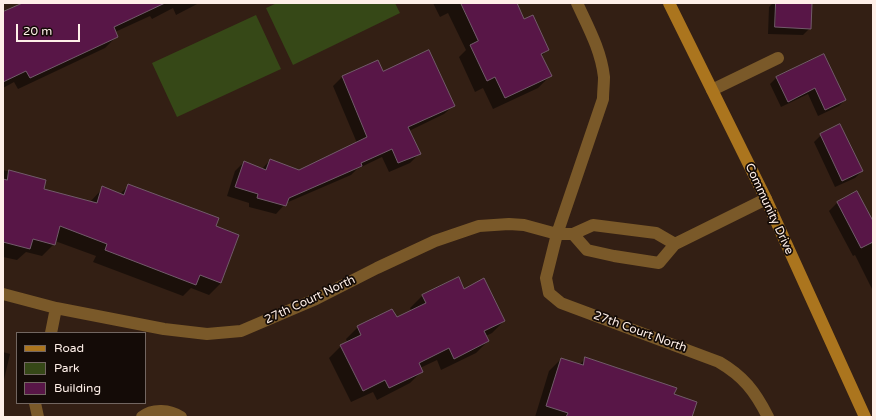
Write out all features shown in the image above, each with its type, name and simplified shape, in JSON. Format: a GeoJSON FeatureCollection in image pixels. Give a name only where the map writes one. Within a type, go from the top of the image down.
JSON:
{"type":"FeatureCollection","features":[{"type":"Feature","properties":{"kind":"street","name":"27th Court North"},"geometry":{"type":"LineString","coordinates":[[577,3],[593,38],[600,58],[604,78],[603,99],[557,234],[546,278],[548,293],[561,303],[719,362],[733,370],[745,381],[755,394],[768,417]]}},
{"type":"Feature","properties":{"kind":"street","name":"Community Drive"},"geometry":{"type":"LineString","coordinates":[[669,3],[766,199],[865,417]]}},
{"type":"Feature","properties":{"kind":"street"},"geometry":{"type":"LineString","coordinates":[[712,90],[778,58]]}},
{"type":"Feature","properties":{"kind":"street"},"geometry":{"type":"LineString","coordinates":[[573,234],[587,250],[659,263],[675,244],[766,199]]}},
{"type":"Feature","properties":{"kind":"street","name":"27th Court North"},"geometry":{"type":"LineString","coordinates":[[3,294],[56,308],[164,329],[207,334],[241,331],[316,299],[435,241],[479,226],[509,224],[524,225],[557,234],[573,234],[593,225],[656,233],[675,244]]}},
{"type":"Feature","properties":{"kind":"street"},"geometry":{"type":"LineString","coordinates":[[50,332],[56,308]]}},
{"type":"Feature","properties":{"kind":"street"},"geometry":{"type":"LineString","coordinates":[[35,404],[38,417]]}},
{"type":"Feature","properties":{"kind":"street"},"geometry":{"type":"LineString","coordinates":[[142,417],[159,410],[175,413],[181,417]]}},
{"type":"Feature","properties":{"kind":"green space"},"geometry":{"type":"Polygon","coordinates":[[[277,3],[395,3],[400,13],[293,65],[266,8],[277,3]]]}},
{"type":"Feature","properties":{"kind":"green space"},"geometry":{"type":"Polygon","coordinates":[[[256,15],[281,69],[177,117],[152,63],[256,15]]]}},
{"type":"Feature","properties":{"kind":"building"},"geometry":{"type":"Polygon","coordinates":[[[23,3],[165,3],[114,27],[118,37],[30,78],[26,71],[3,82],[3,12],[23,3]]]}},
{"type":"Feature","properties":{"kind":"building"},"geometry":{"type":"Polygon","coordinates":[[[461,3],[517,3],[524,19],[533,15],[549,50],[541,54],[552,76],[505,98],[495,77],[487,81],[470,45],[478,41],[461,3]]]}},
{"type":"Feature","properties":{"kind":"building"},"geometry":{"type":"Polygon","coordinates":[[[776,3],[812,3],[811,29],[775,27],[776,3]]]}},
{"type":"Feature","properties":{"kind":"building"},"geometry":{"type":"Polygon","coordinates":[[[429,50],[455,106],[408,127],[421,154],[398,163],[392,149],[361,163],[362,166],[289,198],[286,206],[257,198],[258,194],[235,187],[244,161],[266,170],[270,159],[299,170],[367,137],[342,76],[378,60],[383,71],[429,50]]]}},
{"type":"Feature","properties":{"kind":"building"},"geometry":{"type":"Polygon","coordinates":[[[824,54],[846,100],[825,110],[815,88],[788,102],[776,77],[824,54]]]}},
{"type":"Feature","properties":{"kind":"building"},"geometry":{"type":"Polygon","coordinates":[[[840,124],[863,171],[842,181],[820,134],[840,124]]]}},
{"type":"Feature","properties":{"kind":"building"},"geometry":{"type":"Polygon","coordinates":[[[9,170],[46,180],[44,189],[97,203],[102,186],[124,195],[128,184],[219,218],[216,226],[239,235],[221,283],[200,275],[196,285],[105,250],[107,244],[60,226],[55,245],[33,239],[30,249],[3,242],[3,179],[7,180],[9,170]]]}},
{"type":"Feature","properties":{"kind":"building"},"geometry":{"type":"Polygon","coordinates":[[[857,191],[873,221],[873,242],[861,248],[837,202],[857,191]]]}},
{"type":"Feature","properties":{"kind":"building"},"geometry":{"type":"Polygon","coordinates":[[[459,277],[464,289],[484,278],[505,321],[484,331],[489,341],[454,359],[449,348],[419,363],[423,372],[389,388],[385,380],[363,391],[340,345],[361,335],[357,326],[392,309],[397,317],[426,303],[422,295],[459,277]]]}},
{"type":"Feature","properties":{"kind":"building"},"geometry":{"type":"Polygon","coordinates":[[[585,357],[677,388],[674,394],[697,402],[692,417],[566,417],[568,413],[546,406],[561,358],[583,365],[585,357]]]}}]}
